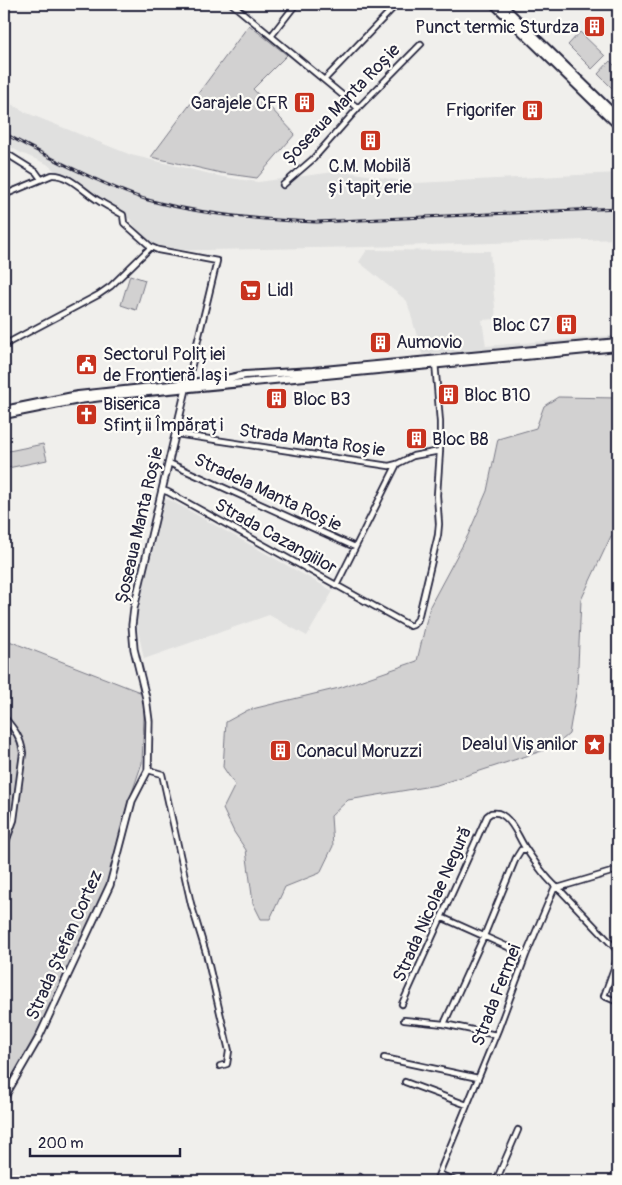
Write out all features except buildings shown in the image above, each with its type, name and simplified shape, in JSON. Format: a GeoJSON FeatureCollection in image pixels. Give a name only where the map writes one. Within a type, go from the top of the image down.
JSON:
{"type":"FeatureCollection","features":[{"type":"Feature","properties":{"kind":"main road"},"geometry":{"type":"LineString","coordinates":[[494,4],[618,118]]}},
{"type":"Feature","properties":{"kind":"main road"},"geometry":{"type":"LineString","coordinates":[[501,4],[618,125]]}},
{"type":"Feature","properties":{"kind":"main road"},"geometry":{"type":"LineString","coordinates":[[4,410],[78,395],[186,386],[618,342]]}},
{"type":"Feature","properties":{"kind":"main road"},"geometry":{"type":"LineString","coordinates":[[435,361],[618,347]]}},
{"type":"Feature","properties":{"kind":"main road"},"geometry":{"type":"LineString","coordinates":[[4,415],[79,400],[186,386]]}},
{"type":"Feature","properties":{"kind":"street"},"geometry":{"type":"LineString","coordinates":[[232,4],[272,35],[358,108]]}},
{"type":"Feature","properties":{"kind":"street"},"geometry":{"type":"LineString","coordinates":[[272,35],[296,4]]}},
{"type":"Feature","properties":{"kind":"street"},"geometry":{"type":"LineString","coordinates":[[325,79],[397,4]]}},
{"type":"Feature","properties":{"kind":"street","name":"Șoseaua Manta Roșie"},"geometry":{"type":"LineString","coordinates":[[283,186],[312,159],[358,108],[421,44]]}},
{"type":"Feature","properties":{"kind":"street"},"geometry":{"type":"LineString","coordinates":[[4,152],[36,172],[41,179]]}},
{"type":"Feature","properties":{"kind":"street"},"geometry":{"type":"LineString","coordinates":[[4,195],[53,175],[64,178],[123,215],[124,223],[151,247],[111,286],[98,295],[4,345]]}},
{"type":"Feature","properties":{"kind":"street","name":"Șoseaua Manta Roșie"},"geometry":{"type":"LineString","coordinates":[[148,770],[149,721],[146,698],[134,649],[132,625],[134,608],[216,261],[151,247]]}},
{"type":"Feature","properties":{"kind":"street"},"geometry":{"type":"LineString","coordinates":[[336,586],[406,626],[416,623],[438,535],[439,524],[437,495],[440,422],[435,361]]}},
{"type":"Feature","properties":{"kind":"street","name":"Strada Manta Roșie"},"geometry":{"type":"LineString","coordinates":[[176,434],[389,466],[414,456],[440,452]]}},
{"type":"Feature","properties":{"kind":"street","name":"Stradela Manta Roșie"},"geometry":{"type":"LineString","coordinates":[[169,463],[355,547]]}},
{"type":"Feature","properties":{"kind":"street","name":"Strada Cazangiilor"},"geometry":{"type":"LineString","coordinates":[[162,490],[336,586],[398,464]]}},
{"type":"Feature","properties":{"kind":"street"},"geometry":{"type":"LineString","coordinates":[[4,717],[18,733],[23,753],[14,820],[4,847]]}},
{"type":"Feature","properties":{"kind":"street"},"geometry":{"type":"LineString","coordinates":[[148,770],[162,774],[191,904],[206,953],[229,1051],[227,1064],[220,1066]]}},
{"type":"Feature","properties":{"kind":"street","name":"Strada Ștefan Cortez"},"geometry":{"type":"LineString","coordinates":[[4,1098],[38,1040],[110,885],[132,801],[148,770]]}},
{"type":"Feature","properties":{"kind":"street","name":"Strada Nicolae Negură"},"geometry":{"type":"LineString","coordinates":[[402,1004],[487,816],[495,813],[506,818],[516,829],[526,849]]}},
{"type":"Feature","properties":{"kind":"street"},"geometry":{"type":"LineString","coordinates":[[444,1024],[521,850],[526,849],[557,888],[618,951]]}},
{"type":"Feature","properties":{"kind":"street"},"geometry":{"type":"LineString","coordinates":[[557,888],[618,870]]}},
{"type":"Feature","properties":{"kind":"street","name":"Strada Fermei"},"geometry":{"type":"LineString","coordinates":[[436,1181],[496,1035],[526,955],[554,889],[557,888]]}},
{"type":"Feature","properties":{"kind":"street"},"geometry":{"type":"LineString","coordinates":[[441,917],[526,955]]}},
{"type":"Feature","properties":{"kind":"street"},"geometry":{"type":"LineString","coordinates":[[618,957],[604,996],[618,1002]]}},
{"type":"Feature","properties":{"kind":"street"},"geometry":{"type":"LineString","coordinates":[[404,1020],[444,1024],[496,1035]]}},
{"type":"Feature","properties":{"kind":"street"},"geometry":{"type":"LineString","coordinates":[[384,1058],[478,1078]]}},
{"type":"Feature","properties":{"kind":"street"},"geometry":{"type":"LineString","coordinates":[[405,1082],[467,1105]]}},
{"type":"Feature","properties":{"kind":"street"},"geometry":{"type":"LineString","coordinates":[[496,1181],[518,1130]]}},
{"type":"Feature","properties":{"kind":"street"},"geometry":{"type":"LineString","coordinates":[[438,1174],[455,1181]]}},
{"type":"Feature","properties":{"kind":"street"},"geometry":{"type":"LineString","coordinates":[[358,1179],[364,1181]]}},
{"type":"Feature","properties":{"kind":"shaded area"},"geometry":{"type":"Polygon","coordinates":[[[249,25],[287,55],[253,89],[295,134],[257,178],[221,173],[151,157],[249,25]]]}},
{"type":"Feature","properties":{"kind":"shaded area"},"geometry":{"type":"Polygon","coordinates":[[[580,32],[605,56],[592,69],[568,45],[580,32]]]}},
{"type":"Feature","properties":{"kind":"shaded area"},"geometry":{"type":"Polygon","coordinates":[[[610,61],[618,69],[618,94],[598,74],[610,61]]]}},
{"type":"Feature","properties":{"kind":"shaded area"},"geometry":{"type":"Polygon","coordinates":[[[4,100],[27,113],[131,155],[223,177],[258,182],[342,171],[416,183],[618,173],[618,239],[367,247],[151,251],[130,219],[77,190],[47,164],[21,153],[4,143],[4,100]]]}},
{"type":"Feature","properties":{"kind":"shaded area"},"geometry":{"type":"Polygon","coordinates":[[[367,250],[490,251],[496,319],[482,320],[486,346],[618,335],[618,351],[422,354],[407,301],[359,262],[367,250]]]}},
{"type":"Feature","properties":{"kind":"shaded area"},"geometry":{"type":"Polygon","coordinates":[[[130,275],[145,280],[136,310],[121,305],[130,275]]]}},
{"type":"Feature","properties":{"kind":"shaded area"},"geometry":{"type":"Polygon","coordinates":[[[558,397],[618,398],[618,533],[611,536],[581,600],[577,687],[569,734],[554,747],[437,785],[348,800],[331,816],[333,846],[320,873],[285,887],[270,919],[261,919],[253,903],[246,850],[234,832],[223,809],[235,785],[223,767],[226,722],[248,710],[339,688],[417,661],[430,606],[468,535],[487,491],[498,439],[536,428],[544,406],[558,397]]]}},
{"type":"Feature","properties":{"kind":"shaded area"},"geometry":{"type":"Polygon","coordinates":[[[43,444],[47,460],[8,468],[4,452],[43,444]]]}},
{"type":"Feature","properties":{"kind":"shaded area"},"geometry":{"type":"Polygon","coordinates":[[[164,499],[170,500],[333,591],[307,636],[269,615],[144,659],[136,621],[137,608],[164,499]]]}},
{"type":"Feature","properties":{"kind":"shaded area"},"geometry":{"type":"Polygon","coordinates":[[[4,639],[145,694],[142,763],[125,813],[110,886],[4,1097],[4,639]]]}},
{"type":"Feature","properties":{"kind":"railway"},"geometry":{"type":"LineString","coordinates":[[4,133],[59,162],[130,194],[169,205],[232,216],[317,222],[618,208]]}},
{"type":"Feature","properties":{"kind":"place","name":"Punct termic Sturdza"},"geometry":{"type":"Point","coordinates":[595,27]}},
{"type":"Feature","properties":{"kind":"place","name":"Garajele CFR"},"geometry":{"type":"Point","coordinates":[304,103]}},
{"type":"Feature","properties":{"kind":"place","name":"Frigorifer"},"geometry":{"type":"Point","coordinates":[532,110]}},
{"type":"Feature","properties":{"kind":"place","name":"C.M. Mobilă și tapițerie"},"geometry":{"type":"Point","coordinates":[370,141]}},
{"type":"Feature","properties":{"kind":"place","name":"Lidl"},"geometry":{"type":"Point","coordinates":[251,290]}},
{"type":"Feature","properties":{"kind":"place","name":"Bloc C7"},"geometry":{"type":"Point","coordinates":[566,325]}},
{"type":"Feature","properties":{"kind":"place","name":"Aumovio"},"geometry":{"type":"Point","coordinates":[380,342]}},
{"type":"Feature","properties":{"kind":"place","name":"Sectorul Poliției de Frontieră Iași"},"geometry":{"type":"Point","coordinates":[87,364]}},
{"type":"Feature","properties":{"kind":"place","name":"Bloc B10"},"geometry":{"type":"Point","coordinates":[448,395]}},
{"type":"Feature","properties":{"kind":"place","name":"Bloc B3"},"geometry":{"type":"Point","coordinates":[277,399]}},
{"type":"Feature","properties":{"kind":"place","name":"Biserica Sfinții Împărați"},"geometry":{"type":"Point","coordinates":[87,414]}},
{"type":"Feature","properties":{"kind":"place","name":"Bloc B8"},"geometry":{"type":"Point","coordinates":[416,439]}},
{"type":"Feature","properties":{"kind":"place","name":"Dealul Vișanilor"},"geometry":{"type":"Point","coordinates":[594,744]}},
{"type":"Feature","properties":{"kind":"place","name":"Conacul Moruzzi"},"geometry":{"type":"Point","coordinates":[280,751]}}]}
